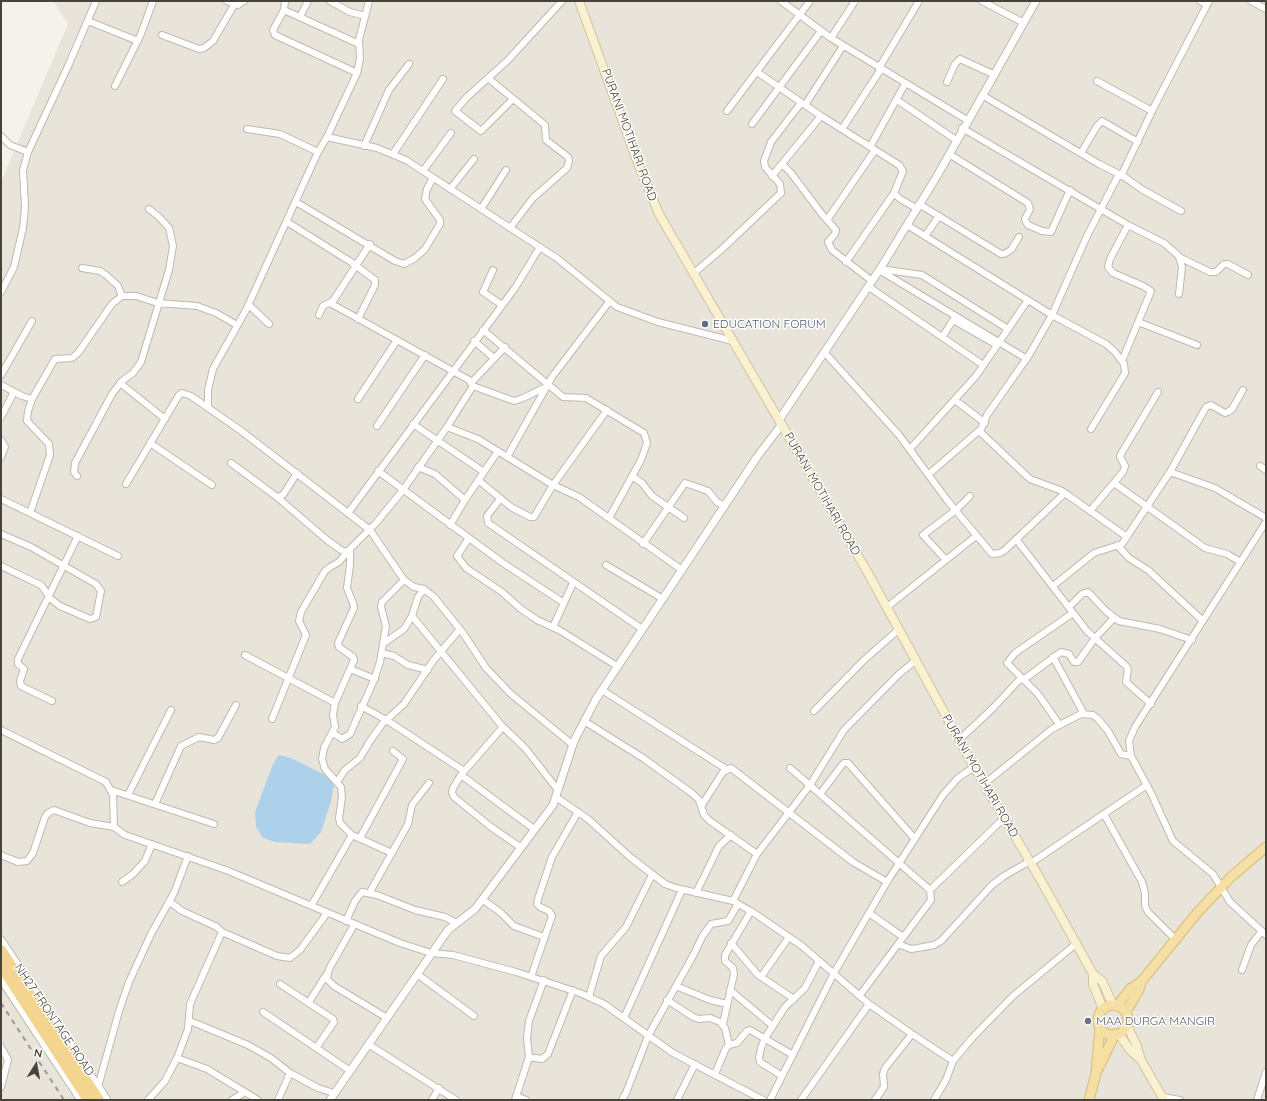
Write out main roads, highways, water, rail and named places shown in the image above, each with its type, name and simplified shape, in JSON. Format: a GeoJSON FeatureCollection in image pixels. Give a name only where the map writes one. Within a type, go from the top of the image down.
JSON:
{"type":"FeatureCollection","features":[{"type":"Feature","properties":{"kind":"highway"},"geometry":{"type":"LineString","coordinates":[[1,950],[99,1100]]}},
{"type":"Feature","properties":{"kind":"highway"},"geometry":{"type":"LineString","coordinates":[[1,966],[88,1100]]}},
{"type":"Feature","properties":{"kind":"main road","name":"PURANI MOTIHARI ROAD"},"geometry":{"type":"LineString","coordinates":[[579,1],[650,195],[781,422],[974,767],[1077,943],[1092,974],[1093,984],[1103,1009]]}},
{"type":"Feature","properties":{"kind":"main road"},"geometry":{"type":"LineString","coordinates":[[1089,1100],[1096,1073],[1100,1026],[1099,1015],[1103,1009],[1115,1006],[1131,988],[1141,982],[1175,939],[1220,887],[1266,847]]}},
{"type":"Feature","properties":{"kind":"main road","name":"PURANI MOTIHARI ROAD"},"geometry":{"type":"LineString","coordinates":[[1092,974],[1102,981],[1115,1006]]}},
{"type":"Feature","properties":{"kind":"main road"},"geometry":{"type":"LineString","coordinates":[[1126,1012],[1139,990],[1141,982]]}},
{"type":"Feature","properties":{"kind":"main road"},"geometry":{"type":"LineString","coordinates":[[1115,1006],[1126,1012],[1128,1019],[1127,1026],[1137,1046],[1141,1060],[1163,1099]]}},
{"type":"Feature","properties":{"kind":"main road"},"geometry":{"type":"LineString","coordinates":[[1100,1026],[1108,1034],[1117,1034]]}},
{"type":"Feature","properties":{"kind":"main road"},"geometry":{"type":"LineString","coordinates":[[1096,1073],[1117,1034],[1127,1026]]}},
{"type":"Feature","properties":{"kind":"main road"},"geometry":{"type":"LineString","coordinates":[[1117,1034],[1130,1050],[1141,1060]]}},
{"type":"Feature","properties":{"kind":"water"},"geometry":{"type":"Polygon","coordinates":[[[279,755],[291,758],[325,775],[334,785],[331,801],[321,832],[310,844],[275,842],[263,838],[256,827],[255,812],[273,764],[279,755]]]}},
{"type":"Feature","properties":{"kind":"railway"},"geometry":{"type":"LineString","coordinates":[[1,1003],[64,1100]]}},
{"type":"Feature","properties":{"kind":"place","name":"EDUCATION FORUM"},"geometry":{"type":"Point","coordinates":[705,324]}},
{"type":"Feature","properties":{"kind":"place","name":"MAA DURGA MANGIR"},"geometry":{"type":"Point","coordinates":[1088,1021]}}]}
